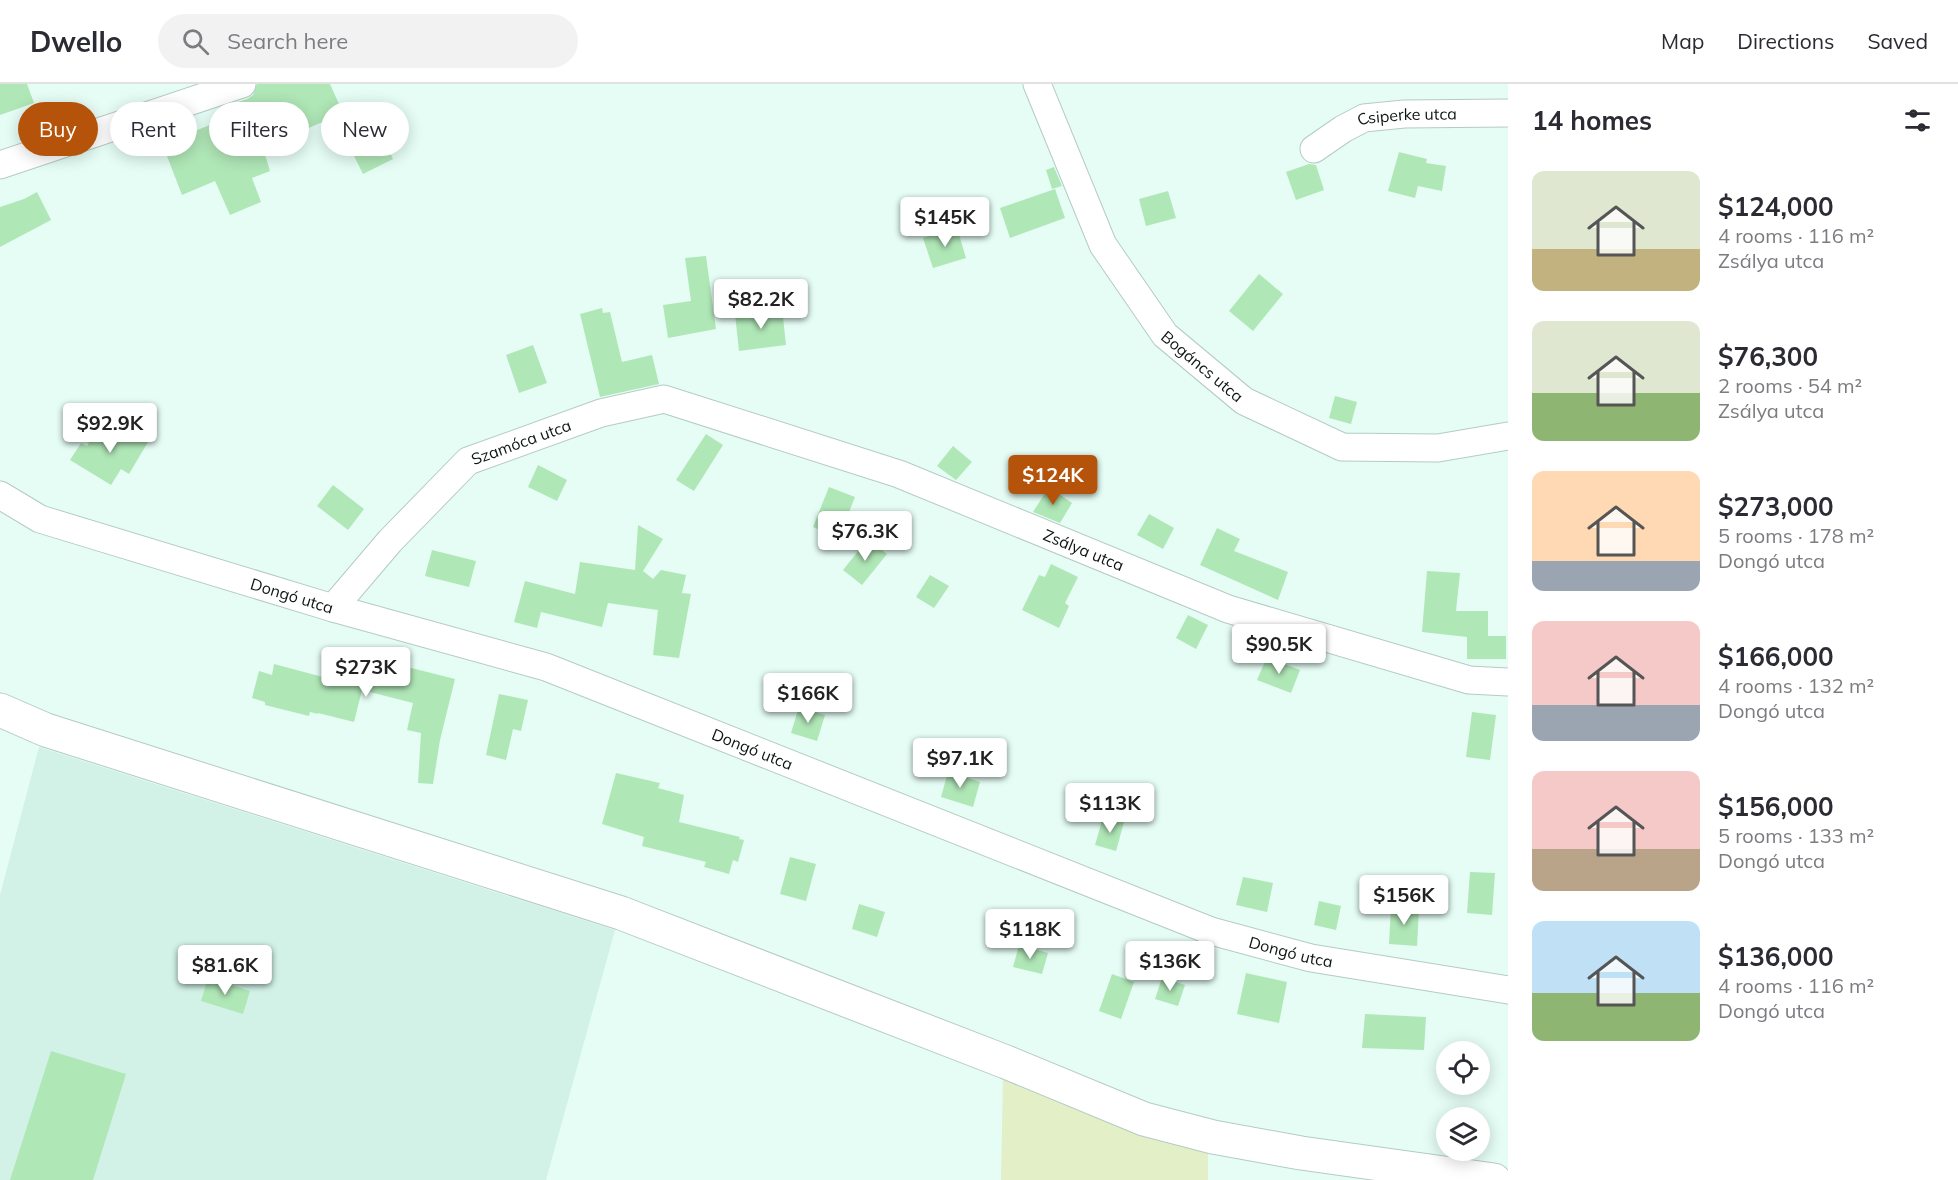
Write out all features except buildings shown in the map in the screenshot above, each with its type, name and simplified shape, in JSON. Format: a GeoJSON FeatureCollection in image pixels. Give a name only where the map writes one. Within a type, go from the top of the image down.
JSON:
{"type":"FeatureCollection","features":[{"type":"Feature","properties":{"kind":"street"},"geometry":{"type":"LineString","coordinates":[[0,165],[242,84]]}},
{"type":"Feature","properties":{"kind":"street","name":"Bogáncs utca"},"geometry":{"type":"LineString","coordinates":[[1037,84],[1103,245],[1165,335],[1244,401],[1342,447],[1438,448],[1508,436]]}},
{"type":"Feature","properties":{"kind":"street","name":"Csiperke utca"},"geometry":{"type":"LineString","coordinates":[[1314,149],[1364,118],[1404,114],[1508,113]]}},
{"type":"Feature","properties":{"kind":"street","name":"Szamóca utca"},"geometry":{"type":"LineString","coordinates":[[333,608],[390,541],[468,461],[601,413],[664,399]]}},
{"type":"Feature","properties":{"kind":"street","name":"Zsálya utca"},"geometry":{"type":"LineString","coordinates":[[664,399],[899,474],[1228,609],[1469,680],[1508,682]]}},
{"type":"Feature","properties":{"kind":"street","name":"Dongó utca"},"geometry":{"type":"LineString","coordinates":[[0,495],[40,519],[333,608],[546,667],[1211,931],[1311,958],[1508,990]]}},
{"type":"Feature","properties":{"kind":"street"},"geometry":{"type":"LineString","coordinates":[[0,710],[46,730],[621,913],[1006,1062],[1144,1119],[1213,1137],[1301,1154],[1494,1180]]}},
{"type":"Feature","properties":{"kind":"shaded area"},"geometry":{"type":"Polygon","coordinates":[[[39,747],[615,930],[546,1180],[0,1180],[0,895],[39,747]]]}},
{"type":"Feature","properties":{"kind":"green space"},"geometry":{"type":"Polygon","coordinates":[[[1003,1078],[1208,1151],[1208,1180],[1001,1180],[1003,1078]]]}}]}
